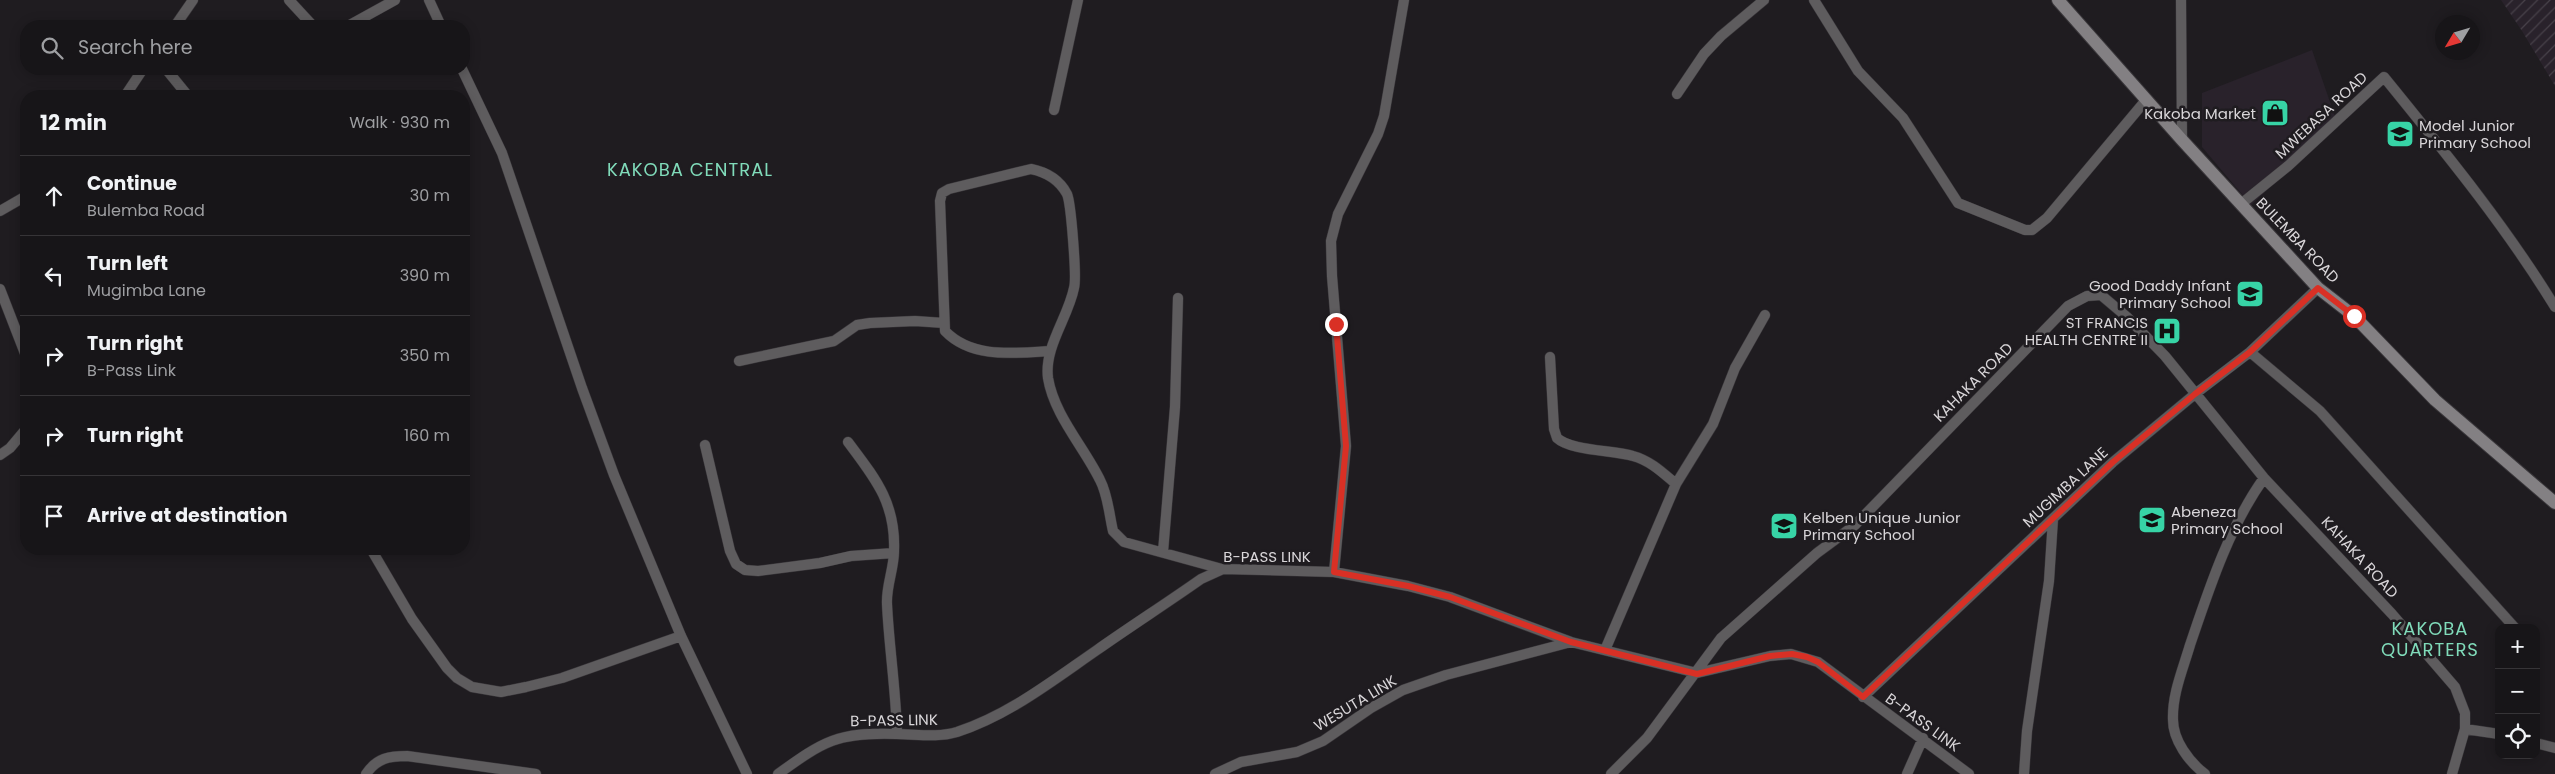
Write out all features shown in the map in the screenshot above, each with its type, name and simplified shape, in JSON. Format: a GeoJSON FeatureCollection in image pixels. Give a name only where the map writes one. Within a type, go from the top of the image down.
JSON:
{"type":"FeatureCollection","features":[{"type":"Feature","properties":{"kind":"main road","name":"BULEMBA ROAD"},"geometry":{"type":"LineString","coordinates":[[2058,0],[2182,140],[2318,288],[2354,316],[2435,400],[2555,503]]}},
{"type":"Feature","properties":{"kind":"street"},"geometry":{"type":"LineString","coordinates":[[179,20],[193,0]]}},
{"type":"Feature","properties":{"kind":"street"},"geometry":{"type":"LineString","coordinates":[[289,0],[307,20]]}},
{"type":"Feature","properties":{"kind":"street"},"geometry":{"type":"LineString","coordinates":[[359,20],[396,0]]}},
{"type":"Feature","properties":{"kind":"street"},"geometry":{"type":"LineString","coordinates":[[429,0],[438,20]]}},
{"type":"Feature","properties":{"kind":"street"},"geometry":{"type":"LineString","coordinates":[[1054,110],[1078,0]]}},
{"type":"Feature","properties":{"kind":"street"},"geometry":{"type":"LineString","coordinates":[[1334,572],[1346,446],[1332,276],[1331,241],[1338,214],[1381,125],[1404,0]]}},
{"type":"Feature","properties":{"kind":"street"},"geometry":{"type":"LineString","coordinates":[[1677,94],[1710,48],[1764,0]]}},
{"type":"Feature","properties":{"kind":"street"},"geometry":{"type":"LineString","coordinates":[[1814,0],[1858,71],[1904,118],[1947,184],[1952,197],[1958,203],[2025,230],[2032,230],[2047,218],[2146,100]]}},
{"type":"Feature","properties":{"kind":"street"},"geometry":{"type":"LineString","coordinates":[[2181,0],[2182,140]]}},
{"type":"Feature","properties":{"kind":"street"},"geometry":{"type":"LineString","coordinates":[[129,90],[139,75]]}},
{"type":"Feature","properties":{"kind":"street"},"geometry":{"type":"LineString","coordinates":[[171,75],[183,90]]}},
{"type":"Feature","properties":{"kind":"street"},"geometry":{"type":"LineString","coordinates":[[465,75],[502,153],[582,388],[618,483],[681,636],[747,774]]}},
{"type":"Feature","properties":{"kind":"street","name":"MWEBASA ROAD"},"geometry":{"type":"LineString","coordinates":[[2241,204],[2288,166],[2384,77],[2468,180],[2530,265],[2555,307]]}},
{"type":"Feature","properties":{"kind":"street"},"geometry":{"type":"LineString","coordinates":[[1050,351],[997,354],[971,347],[952,338],[945,331],[940,201],[942,194],[949,189],[1031,169],[1055,179],[1068,195],[1075,285],[1060,332],[1050,351],[1048,363],[1052,392],[1100,480],[1113,531],[1124,542],[1223,569]]}},
{"type":"Feature","properties":{"kind":"street"},"geometry":{"type":"LineString","coordinates":[[0,211],[20,199]]}},
{"type":"Feature","properties":{"kind":"street","name":"MUGIMBA LANE"},"geometry":{"type":"LineString","coordinates":[[1863,697],[2113,462],[2195,394],[2250,352],[2318,288]]}},
{"type":"Feature","properties":{"kind":"street"},"geometry":{"type":"LineString","coordinates":[[0,289],[20,341]]}},
{"type":"Feature","properties":{"kind":"street","name":"KAHAKA ROAD"},"geometry":{"type":"LineString","coordinates":[[1612,774],[1646,738],[1697,674],[1707,655],[1721,638],[1817,553],[1855,525],[2068,306],[2087,296],[2101,295],[2111,302],[2165,356],[2264,478],[2392,614],[2455,687],[2465,713],[2465,729],[2452,774]]}},
{"type":"Feature","properties":{"kind":"street"},"geometry":{"type":"LineString","coordinates":[[1163,552],[1175,407],[1178,298]]}},
{"type":"Feature","properties":{"kind":"street"},"geometry":{"type":"LineString","coordinates":[[1605,650],[1676,484],[1713,424],[1735,368],[1765,315]]}},
{"type":"Feature","properties":{"kind":"street"},"geometry":{"type":"LineString","coordinates":[[740,361],[834,341],[857,325],[915,321],[944,324]]}},
{"type":"Feature","properties":{"kind":"street"},"geometry":{"type":"LineString","coordinates":[[2250,352],[2320,411],[2510,624]]}},
{"type":"Feature","properties":{"kind":"street"},"geometry":{"type":"LineString","coordinates":[[1550,357],[1554,429],[1557,438],[1569,444],[1640,458],[1654,465],[1676,484]]}},
{"type":"Feature","properties":{"kind":"street"},"geometry":{"type":"LineString","coordinates":[[0,455],[10,448],[20,437]]}},
{"type":"Feature","properties":{"kind":"street"},"geometry":{"type":"LineString","coordinates":[[848,442],[879,482],[887,500],[893,527],[894,554],[887,599],[895,685],[897,734]]}},
{"type":"Feature","properties":{"kind":"street"},"geometry":{"type":"LineString","coordinates":[[704,445],[730,551],[736,564],[745,570],[784,569],[851,556],[894,554]]}},
{"type":"Feature","properties":{"kind":"street"},"geometry":{"type":"LineString","coordinates":[[2205,774],[2194,766],[2180,746],[2172,721],[2178,684],[2207,594],[2249,499],[2264,478]]}},
{"type":"Feature","properties":{"kind":"street"},"geometry":{"type":"LineString","coordinates":[[2024,774],[2027,731],[2049,581],[2053,519]]}},
{"type":"Feature","properties":{"kind":"street"},"geometry":{"type":"LineString","coordinates":[[375,555],[412,619],[447,668],[457,678],[472,687],[501,692],[526,687],[562,678],[681,636]]}},
{"type":"Feature","properties":{"kind":"street","name":"B-PASS LINK"},"geometry":{"type":"LineString","coordinates":[[778,774],[821,744],[838,737],[869,733],[929,736],[955,733],[1005,711],[1043,689],[1201,579],[1223,569],[1334,572],[1408,586],[1450,597],[1571,642],[1697,674],[1770,656],[1792,654],[1818,662],[1863,697],[1923,738],[1969,774]]}},
{"type":"Feature","properties":{"kind":"street","name":"WESUTA LINK"},"geometry":{"type":"LineString","coordinates":[[1214,774],[1241,762],[1297,752],[1323,741],[1371,708],[1402,690],[1446,675],[1571,642]]}},
{"type":"Feature","properties":{"kind":"street"},"geometry":{"type":"LineString","coordinates":[[2465,729],[2495,733]]}},
{"type":"Feature","properties":{"kind":"street"},"geometry":{"type":"LineString","coordinates":[[1907,774],[1923,738]]}},
{"type":"Feature","properties":{"kind":"street"},"geometry":{"type":"LineString","coordinates":[[2540,744],[2555,748]]}},
{"type":"Feature","properties":{"kind":"street"},"geometry":{"type":"LineString","coordinates":[[366,774],[378,760],[389,756],[407,756],[536,774]]}},
{"type":"Feature","properties":{"kind":"shaded area"},"geometry":{"type":"Polygon","coordinates":[[[2501,0],[2555,0],[2555,86],[2522,31],[2501,0]]]}},
{"type":"Feature","properties":{"kind":"shaded area"},"geometry":{"type":"Polygon","coordinates":[[[2312,50],[2338,125],[2251,205],[2202,147],[2202,93],[2312,50]]]}},
{"type":"Feature","properties":{"kind":"place","name":"Kakoba Market"},"geometry":{"type":"Point","coordinates":[2275,113]}},
{"type":"Feature","properties":{"kind":"place","name":"Model Junior Primary School"},"geometry":{"type":"Point","coordinates":[2400,134]}},
{"type":"Feature","properties":{"kind":"place","name":"Good Daddy Infant Primary School"},"geometry":{"type":"Point","coordinates":[2250,294]}},
{"type":"Feature","properties":{"kind":"place","name":"ST FRANCIS HEALTH CENTRE II"},"geometry":{"type":"Point","coordinates":[2167,331]}},
{"type":"Feature","properties":{"kind":"place","name":"Abeneza Primary School"},"geometry":{"type":"Point","coordinates":[2152,520]}},
{"type":"Feature","properties":{"kind":"place","name":"Kelben Unique Junior Primary School"},"geometry":{"type":"Point","coordinates":[1784,526]}},
{"type":"Feature","properties":{"kind":"district","name":"KAKOBA CENTRAL"},"geometry":{"type":"Point","coordinates":[690,169]}},
{"type":"Feature","properties":{"kind":"district","name":"KAKOBA QUARTERS"},"geometry":{"type":"Point","coordinates":[2430,638]}},
{"type":"Feature","properties":{"kind":"route"},"geometry":{"type":"LineString","coordinates":[[1336,324],[1346,464],[1334,572],[1408,586],[1450,597],[1571,642],[1697,674],[1770,656],[1792,654],[1807,657],[1818,662],[1863,697],[2113,462],[2195,394],[2250,352],[2318,288],[2354,316]]}}]}
